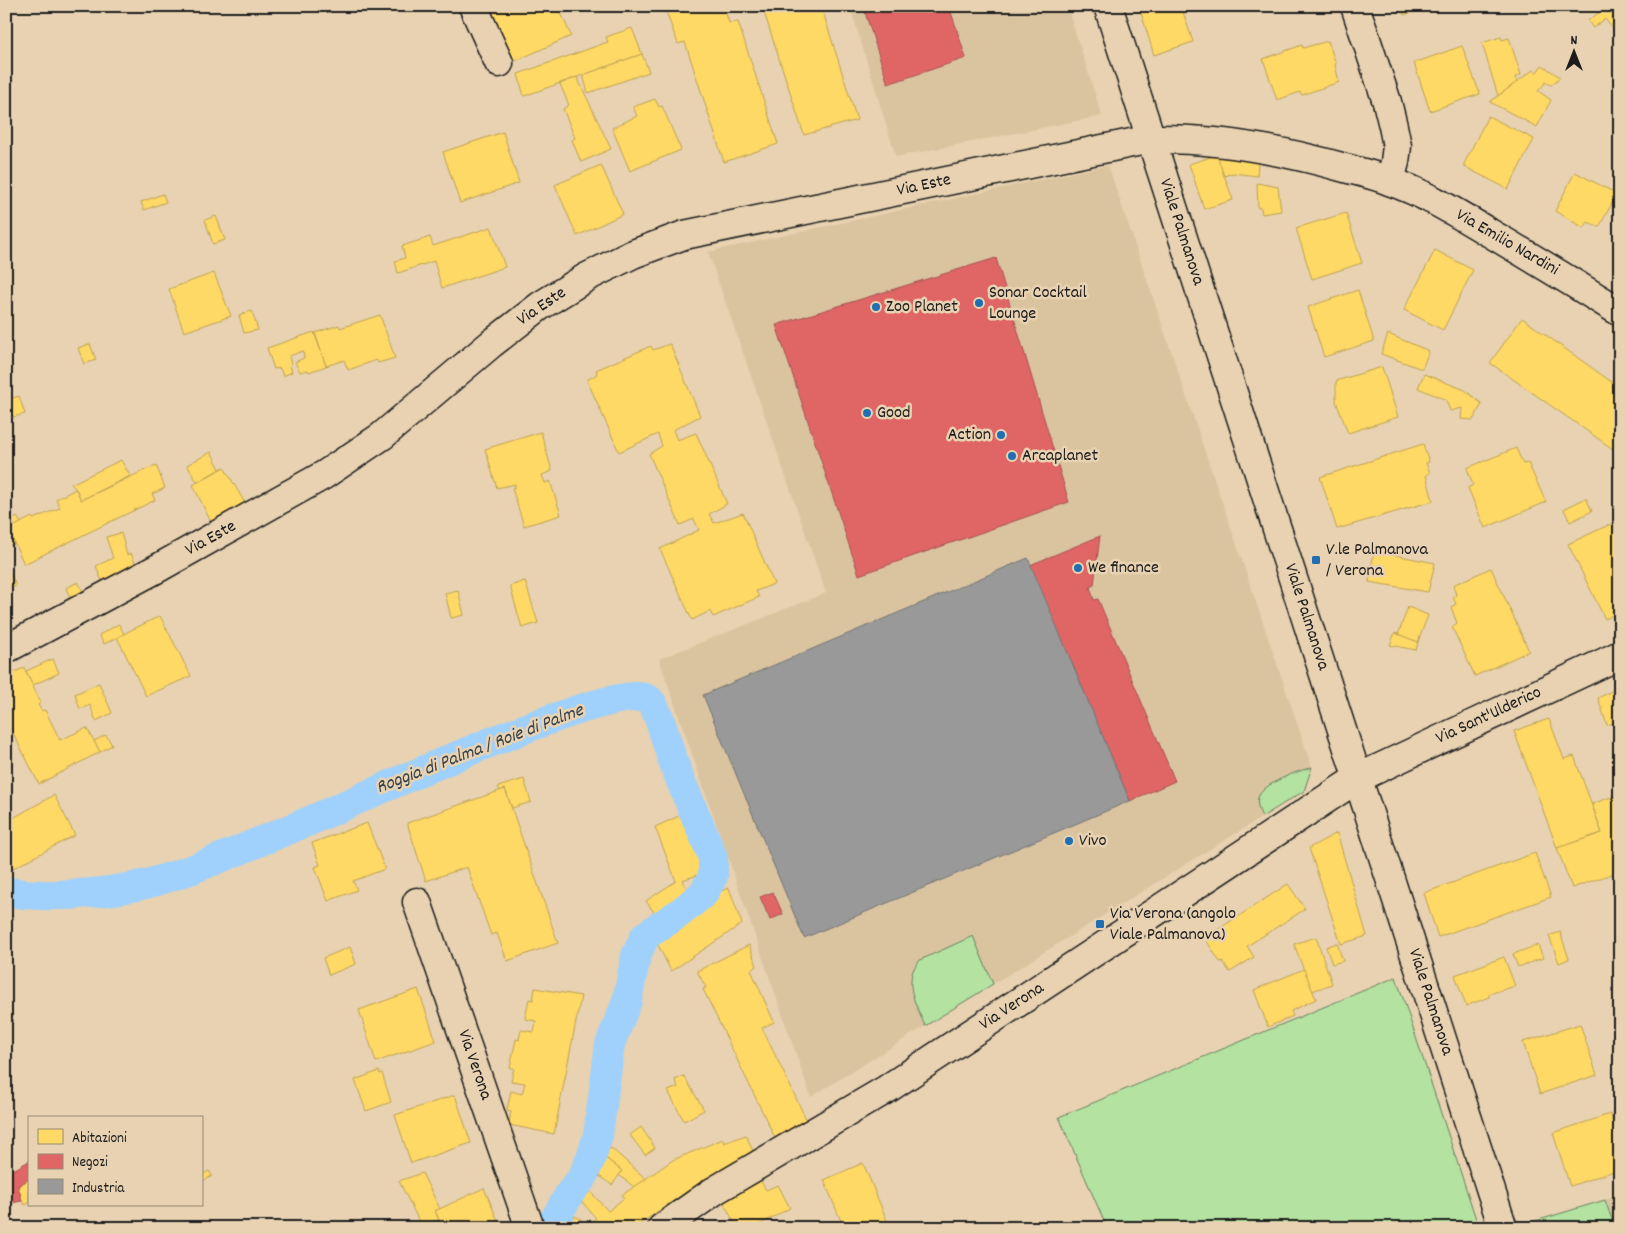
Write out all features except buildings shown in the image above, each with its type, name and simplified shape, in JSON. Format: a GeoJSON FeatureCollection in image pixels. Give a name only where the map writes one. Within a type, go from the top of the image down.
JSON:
{"type":"FeatureCollection","features":[{"type":"Feature","properties":{"kind":"street"},"geometry":{"type":"LineString","coordinates":[[473,6],[499,64]]}},
{"type":"Feature","properties":{"kind":"street","name":"Viale Palmanova"},"geometry":{"type":"LineString","coordinates":[[1108,6],[1503,1228]]}},
{"type":"Feature","properties":{"kind":"street"},"geometry":{"type":"LineString","coordinates":[[1355,6],[1387,102],[1397,146],[1390,181]]}},
{"type":"Feature","properties":{"kind":"street","name":"Via Emilio Nardini"},"geometry":{"type":"LineString","coordinates":[[1151,139],[1208,140],[1265,149],[1305,157],[1390,181],[1442,205],[1565,277],[1620,312]]}},
{"type":"Feature","properties":{"kind":"street","name":"Via Este"},"geometry":{"type":"LineString","coordinates":[[6,649],[160,567],[324,475],[382,436],[491,344],[540,306],[587,277],[633,254],[684,235],[1151,139]]}},
{"type":"Feature","properties":{"kind":"street","name":"Via Sant'Ulderico"},"geometry":{"type":"LineString","coordinates":[[1358,778],[1620,654]]}},
{"type":"Feature","properties":{"kind":"street","name":"Via Verona"},"geometry":{"type":"LineString","coordinates":[[662,1228],[714,1191],[887,1089],[1358,778]]}},
{"type":"Feature","properties":{"kind":"street","name":"Via Verona"},"geometry":{"type":"LineString","coordinates":[[417,902],[530,1228]]}},
{"type":"Feature","properties":{"kind":"shaded area"},"geometry":{"type":"Polygon","coordinates":[[[850,6],[1067,6],[1102,116],[896,157],[850,6]]]}},
{"type":"Feature","properties":{"kind":"shaded area"},"geometry":{"type":"Polygon","coordinates":[[[1108,165],[1312,767],[1304,791],[811,1097],[659,659],[826,593],[708,252],[1108,165]]]}},
{"type":"Feature","properties":{"kind":"shaded area"},"geometry":{"type":"Polygon","coordinates":[[[1620,1195],[1620,1228],[1615,1228],[1605,1200],[1620,1195]]]}},
{"type":"Feature","properties":{"kind":"green space"},"geometry":{"type":"Polygon","coordinates":[[[1312,767],[1304,791],[1262,817],[1258,808],[1258,798],[1266,787],[1282,778],[1312,767]]]}},
{"type":"Feature","properties":{"kind":"green space"},"geometry":{"type":"Polygon","coordinates":[[[973,936],[993,984],[925,1026],[912,993],[911,984],[914,968],[920,960],[973,936]]]}},
{"type":"Feature","properties":{"kind":"green space"},"geometry":{"type":"Polygon","coordinates":[[[1396,977],[1479,1228],[1107,1228],[1059,1117],[1396,977]]]}},
{"type":"Feature","properties":{"kind":"green space"},"geometry":{"type":"Polygon","coordinates":[[[1605,1200],[1615,1228],[1519,1228],[1519,1226],[1605,1200]]]}},
{"type":"Feature","properties":{"kind":"waterway","name":"Roggia di Palma / Roie di Palme"},"geometry":{"type":"LineString","coordinates":[[6,891],[38,895],[76,894],[114,890],[158,881],[191,870],[314,819],[431,767],[542,722],[591,706],[628,697],[649,700],[653,704],[659,718],[676,768],[713,858],[713,876],[704,893],[681,912],[645,936],[636,956],[627,1001],[610,1044],[598,1135],[591,1158],[582,1178],[570,1193],[550,1228]]}},
{"type":"Feature","properties":{"kind":"place","name":"Sonar Cocktail Lounge"},"geometry":{"type":"Point","coordinates":[979,303]}},
{"type":"Feature","properties":{"kind":"place","name":"Zoo Planet"},"geometry":{"type":"Point","coordinates":[876,307]}},
{"type":"Feature","properties":{"kind":"place","name":"Good"},"geometry":{"type":"Point","coordinates":[867,413]}},
{"type":"Feature","properties":{"kind":"place","name":"Action"},"geometry":{"type":"Point","coordinates":[1001,435]}},
{"type":"Feature","properties":{"kind":"place","name":"Arcaplanet"},"geometry":{"type":"Point","coordinates":[1012,456]}},
{"type":"Feature","properties":{"kind":"place","name":"V.le Palmanova / Verona"},"geometry":{"type":"Point","coordinates":[1316,560]}},
{"type":"Feature","properties":{"kind":"place","name":"We finance"},"geometry":{"type":"Point","coordinates":[1078,568]}},
{"type":"Feature","properties":{"kind":"place","name":"Vivo"},"geometry":{"type":"Point","coordinates":[1069,841]}},
{"type":"Feature","properties":{"kind":"place","name":"Via Verona (angolo Viale Palmanova)"},"geometry":{"type":"Point","coordinates":[1100,924]}}]}
